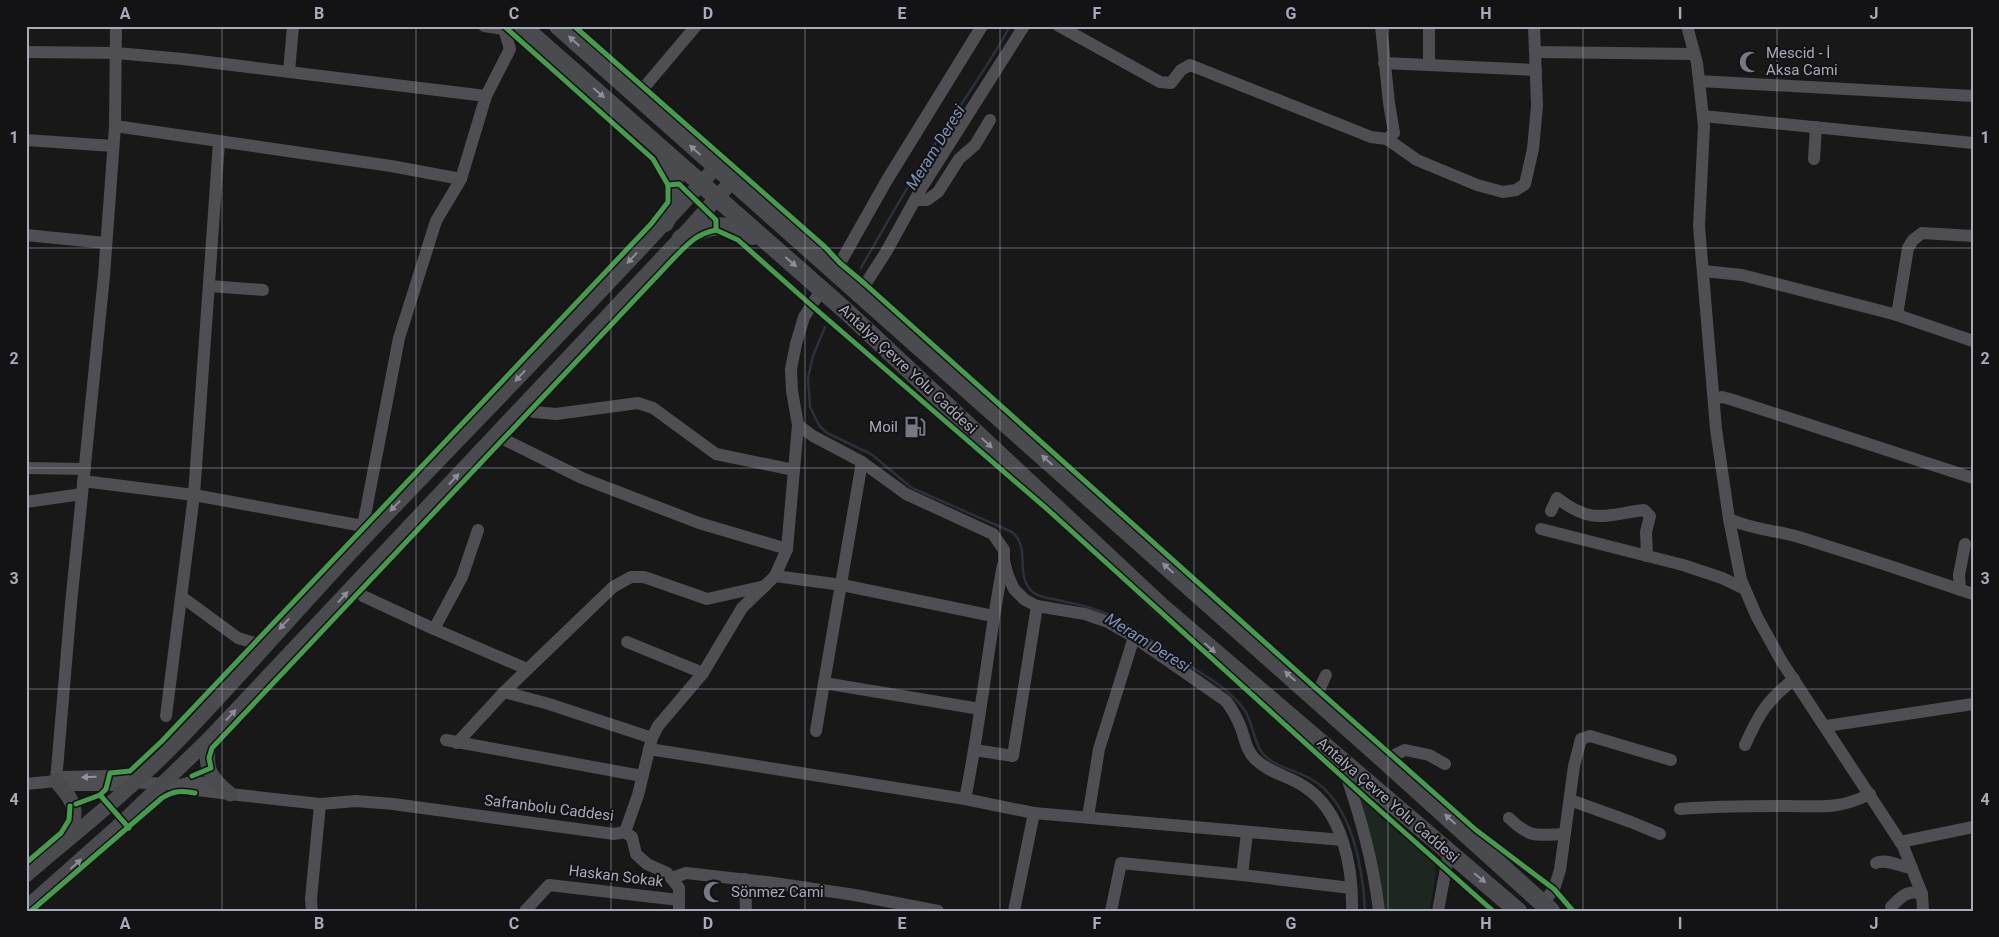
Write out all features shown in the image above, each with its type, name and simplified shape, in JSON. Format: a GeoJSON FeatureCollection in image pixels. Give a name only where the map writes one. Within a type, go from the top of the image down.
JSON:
{"type":"FeatureCollection","features":[{"type":"Feature","properties":{"kind":"highway","name":"Antalya Çevre Yolu Caddesi"},"geometry":{"type":"LineString","coordinates":[[522,26],[822,289],[1161,606],[1517,910]]}},
{"type":"Feature","properties":{"kind":"highway","name":"Antalya Çevre Yolu Caddesi"},"geometry":{"type":"LineString","coordinates":[[558,26],[715,168],[860,294],[1315,698],[1547,907]]}},
{"type":"Feature","properties":{"kind":"highway"},"geometry":{"type":"LineString","coordinates":[[662,148],[676,184],[673,205],[665,223]]}},
{"type":"Feature","properties":{"kind":"highway"},"geometry":{"type":"LineString","coordinates":[[680,238],[717,225],[746,232],[772,245]]}},
{"type":"Feature","properties":{"kind":"main road"},"geometry":{"type":"LineString","coordinates":[[26,875],[174,744],[264,646],[366,529],[665,223],[715,168]]}},
{"type":"Feature","properties":{"kind":"main road"},"geometry":{"type":"LineString","coordinates":[[26,908],[124,821],[209,739],[731,182]]}},
{"type":"Feature","properties":{"kind":"main road"},"geometry":{"type":"LineString","coordinates":[[209,739],[206,759],[208,770],[218,784],[230,794]]}},
{"type":"Feature","properties":{"kind":"main road"},"geometry":{"type":"LineString","coordinates":[[56,781],[69,796],[75,811],[74,823],[62,844]]}},
{"type":"Feature","properties":{"kind":"street"},"geometry":{"type":"LineString","coordinates":[[56,781],[106,243],[115,126],[116,26]]}},
{"type":"Feature","properties":{"kind":"street"},"geometry":{"type":"LineString","coordinates":[[289,72],[293,26]]}},
{"type":"Feature","properties":{"kind":"street"},"geometry":{"type":"LineString","coordinates":[[26,468],[84,475],[366,529],[398,338],[436,221],[461,179],[486,96],[510,48],[505,28],[484,26]]}},
{"type":"Feature","properties":{"kind":"street"},"geometry":{"type":"LineString","coordinates":[[636,97],[696,26]]}},
{"type":"Feature","properties":{"kind":"street"},"geometry":{"type":"LineString","coordinates":[[835,272],[887,180],[982,26]]}},
{"type":"Feature","properties":{"kind":"street"},"geometry":{"type":"LineString","coordinates":[[860,294],[915,200],[1024,26]]}},
{"type":"Feature","properties":{"kind":"street"},"geometry":{"type":"LineString","coordinates":[[1059,26],[1160,82],[1171,83],[1181,70],[1190,65],[1354,131],[1372,137],[1387,139],[1417,160],[1477,185],[1503,192],[1516,190],[1525,184],[1533,149],[1537,106],[1534,26]]}},
{"type":"Feature","properties":{"kind":"street"},"geometry":{"type":"LineString","coordinates":[[1429,26],[1430,65]]}},
{"type":"Feature","properties":{"kind":"street"},"geometry":{"type":"LineString","coordinates":[[1687,26],[1699,81],[1703,116],[1699,226],[1714,399],[1729,519],[1741,580],[1757,617],[1782,662],[1826,726],[1900,842],[1922,894],[1923,911]]}},
{"type":"Feature","properties":{"kind":"street"},"geometry":{"type":"LineString","coordinates":[[1377,27],[1394,133],[1387,139]]}},
{"type":"Feature","properties":{"kind":"street"},"geometry":{"type":"LineString","coordinates":[[26,52],[116,52],[486,96]]}},
{"type":"Feature","properties":{"kind":"street"},"geometry":{"type":"LineString","coordinates":[[1536,52],[1694,54]]}},
{"type":"Feature","properties":{"kind":"street"},"geometry":{"type":"LineString","coordinates":[[1384,63],[1536,70]]}},
{"type":"Feature","properties":{"kind":"street"},"geometry":{"type":"LineString","coordinates":[[1699,81],[1973,96]]}},
{"type":"Feature","properties":{"kind":"street"},"geometry":{"type":"LineString","coordinates":[[1703,116],[1973,143]]}},
{"type":"Feature","properties":{"kind":"street"},"geometry":{"type":"LineString","coordinates":[[915,200],[927,200],[938,192],[959,159],[975,144],[990,120]]}},
{"type":"Feature","properties":{"kind":"street"},"geometry":{"type":"LineString","coordinates":[[115,126],[391,166],[461,179]]}},
{"type":"Feature","properties":{"kind":"street"},"geometry":{"type":"LineString","coordinates":[[1814,159],[1816,127]]}},
{"type":"Feature","properties":{"kind":"street"},"geometry":{"type":"LineString","coordinates":[[26,140],[113,146]]}},
{"type":"Feature","properties":{"kind":"street"},"geometry":{"type":"LineString","coordinates":[[166,716],[194,495],[218,142]]}},
{"type":"Feature","properties":{"kind":"street"},"geometry":{"type":"LineString","coordinates":[[1897,315],[1908,248],[1913,240],[1922,233],[1973,236]]}},
{"type":"Feature","properties":{"kind":"street"},"geometry":{"type":"LineString","coordinates":[[26,235],[106,243]]}},
{"type":"Feature","properties":{"kind":"street"},"geometry":{"type":"LineString","coordinates":[[1703,271],[1742,275],[1897,315],[1973,341]]}},
{"type":"Feature","properties":{"kind":"street"},"geometry":{"type":"LineString","coordinates":[[209,286],[263,290]]}},
{"type":"Feature","properties":{"kind":"street","name":"Safranbolu Caddesi"},"geometry":{"type":"LineString","coordinates":[[26,784],[56,781],[64,785],[120,785],[132,782],[182,785],[189,789],[320,804],[356,801],[384,803],[614,834],[625,832],[658,726],[703,673],[742,608],[775,576],[787,549],[798,425],[792,392],[791,369],[804,317],[822,289]]}},
{"type":"Feature","properties":{"kind":"street"},"geometry":{"type":"LineString","coordinates":[[1714,399],[1722,397],[1732,400],[1973,478]]}},
{"type":"Feature","properties":{"kind":"street"},"geometry":{"type":"LineString","coordinates":[[522,405],[534,412],[556,414],[638,403],[653,408],[716,454],[794,470]]}},
{"type":"Feature","properties":{"kind":"street"},"geometry":{"type":"LineString","coordinates":[[798,425],[812,436],[862,462],[906,494],[993,534],[1004,550],[1004,562],[993,616],[975,750],[965,799]]}},
{"type":"Feature","properties":{"kind":"street"},"geometry":{"type":"LineString","coordinates":[[495,435],[591,482],[699,523],[787,549]]}},
{"type":"Feature","properties":{"kind":"street"},"geometry":{"type":"LineString","coordinates":[[816,731],[862,462]]}},
{"type":"Feature","properties":{"kind":"street"},"geometry":{"type":"LineString","coordinates":[[26,502],[82,494]]}},
{"type":"Feature","properties":{"kind":"street"},"geometry":{"type":"LineString","coordinates":[[1552,511],[1558,498],[1570,508],[1587,515],[1601,517],[1644,510],[1650,516],[1646,532],[1647,556]]}},
{"type":"Feature","properties":{"kind":"street"},"geometry":{"type":"LineString","coordinates":[[1729,519],[1748,528],[1792,536],[1893,566],[1967,592]]}},
{"type":"Feature","properties":{"kind":"street"},"geometry":{"type":"LineString","coordinates":[[1541,529],[1683,565],[1722,578],[1745,590]]}},
{"type":"Feature","properties":{"kind":"street"},"geometry":{"type":"LineString","coordinates":[[434,629],[462,577],[478,530]]}},
{"type":"Feature","properties":{"kind":"street"},"geometry":{"type":"LineString","coordinates":[[1965,544],[1960,575],[1967,592]]}},
{"type":"Feature","properties":{"kind":"street"},"geometry":{"type":"LineString","coordinates":[[1004,562],[1014,589],[1025,600],[1037,606],[1085,614],[1108,622],[1134,637],[1226,701],[1234,711],[1245,743],[1253,758],[1264,766],[1304,786],[1321,798],[1334,820],[1342,840],[1348,864],[1352,911]]}},
{"type":"Feature","properties":{"kind":"street"},"geometry":{"type":"LineString","coordinates":[[775,576],[842,585],[993,616]]}},
{"type":"Feature","properties":{"kind":"street"},"geometry":{"type":"LineString","coordinates":[[642,776],[451,742],[613,587],[631,577],[644,577],[707,599],[765,586]]}},
{"type":"Feature","properties":{"kind":"street"},"geometry":{"type":"LineString","coordinates":[[363,596],[527,669]]}},
{"type":"Feature","properties":{"kind":"street"},"geometry":{"type":"LineString","coordinates":[[182,597],[238,638],[264,646]]}},
{"type":"Feature","properties":{"kind":"street"},"geometry":{"type":"LineString","coordinates":[[975,750],[1013,756],[1037,606]]}},
{"type":"Feature","properties":{"kind":"street"},"geometry":{"type":"LineString","coordinates":[[1088,817],[1099,750],[1134,637]]}},
{"type":"Feature","properties":{"kind":"street"},"geometry":{"type":"LineString","coordinates":[[627,642],[703,673]]}},
{"type":"Feature","properties":{"kind":"street"},"geometry":{"type":"LineString","coordinates":[[1315,698],[1326,675]]}},
{"type":"Feature","properties":{"kind":"street"},"geometry":{"type":"LineString","coordinates":[[1745,745],[1759,714],[1773,695],[1794,679]]}},
{"type":"Feature","properties":{"kind":"street"},"geometry":{"type":"LineString","coordinates":[[824,682],[980,709]]}},
{"type":"Feature","properties":{"kind":"street"},"geometry":{"type":"LineString","coordinates":[[504,692],[548,704],[651,744],[965,799],[1034,813],[1342,840]]}},
{"type":"Feature","properties":{"kind":"street"},"geometry":{"type":"LineString","coordinates":[[1826,726],[1973,704]]}},
{"type":"Feature","properties":{"kind":"street"},"geometry":{"type":"LineString","coordinates":[[1547,907],[1560,870],[1574,766],[1581,739],[1590,736],[1671,760]]}},
{"type":"Feature","properties":{"kind":"street"},"geometry":{"type":"LineString","coordinates":[[1384,760],[1406,750],[1429,755],[1444,764]]}},
{"type":"Feature","properties":{"kind":"street"},"geometry":{"type":"LineString","coordinates":[[1339,758],[1359,810],[1375,876],[1379,911]]}},
{"type":"Feature","properties":{"kind":"street"},"geometry":{"type":"LineString","coordinates":[[1680,810],[1790,806],[1813,808],[1853,803],[1870,794]]}},
{"type":"Feature","properties":{"kind":"street"},"geometry":{"type":"LineString","coordinates":[[1570,800],[1660,834]]}},
{"type":"Feature","properties":{"kind":"street"},"geometry":{"type":"LineString","coordinates":[[312,911],[311,899],[320,804]]}},
{"type":"Feature","properties":{"kind":"street"},"geometry":{"type":"LineString","coordinates":[[1014,911],[1034,813]]}},
{"type":"Feature","properties":{"kind":"street"},"geometry":{"type":"LineString","coordinates":[[1509,818],[1523,831],[1533,835],[1565,834]]}},
{"type":"Feature","properties":{"kind":"street"},"geometry":{"type":"LineString","coordinates":[[1900,842],[1973,827]]}},
{"type":"Feature","properties":{"kind":"street"},"geometry":{"type":"LineString","coordinates":[[625,832],[632,837],[636,854],[647,864],[667,873],[672,878],[679,888],[679,905]]}},
{"type":"Feature","properties":{"kind":"street"},"geometry":{"type":"LineString","coordinates":[[1242,875],[1247,833]]}},
{"type":"Feature","properties":{"kind":"street"},"geometry":{"type":"LineString","coordinates":[[1438,911],[1449,852]]}},
{"type":"Feature","properties":{"kind":"street"},"geometry":{"type":"LineString","coordinates":[[1876,863],[1885,861],[1900,867],[1912,868]]}},
{"type":"Feature","properties":{"kind":"street"},"geometry":{"type":"LineString","coordinates":[[1111,911],[1121,863],[1351,888]]}},
{"type":"Feature","properties":{"kind":"street"},"geometry":{"type":"LineString","coordinates":[[672,878],[686,873],[745,880],[855,895],[938,911]]}},
{"type":"Feature","properties":{"kind":"street"},"geometry":{"type":"LineString","coordinates":[[745,880],[746,911]]}},
{"type":"Feature","properties":{"kind":"street","name":"Haskan Sokak"},"geometry":{"type":"LineString","coordinates":[[524,911],[549,885],[679,905]]}},
{"type":"Feature","properties":{"kind":"street"},"geometry":{"type":"LineString","coordinates":[[1890,907],[1904,894],[1914,892],[1922,894]]}},
{"type":"Feature","properties":{"kind":"shaded area"},"geometry":{"type":"Polygon","coordinates":[[[1362,796],[1434,861],[1436,871],[1430,911],[1380,911],[1360,798],[1362,796]]]}},
{"type":"Feature","properties":{"kind":"waterway","name":"Meram Deresi"},"geometry":{"type":"LineString","coordinates":[[861,268],[931,149],[998,48],[1010,26]]}},
{"type":"Feature","properties":{"kind":"waterway","name":"Meram Deresi"},"geometry":{"type":"LineString","coordinates":[[825,327],[813,356],[808,378],[810,407],[819,425],[827,433],[871,454],[912,488],[1012,532],[1021,546],[1025,579],[1034,593],[1045,598],[1092,608],[1116,618],[1228,692],[1247,714],[1260,750],[1264,755],[1274,763],[1311,779],[1325,790],[1336,803],[1346,820],[1358,856],[1365,911]]}},
{"type":"Feature","properties":{"kind":"cycle path"},"geometry":{"type":"LineString","coordinates":[[504,26],[653,159],[668,185],[679,184],[716,220],[716,230],[738,240],[1047,509],[1493,911]]}},
{"type":"Feature","properties":{"kind":"cycle path"},"geometry":{"type":"LineString","coordinates":[[574,26],[825,247],[840,263],[1476,830],[1554,889],[1573,911]]}},
{"type":"Feature","properties":{"kind":"cycle path"},"geometry":{"type":"LineString","coordinates":[[100,795],[106,789],[110,773],[130,771],[162,741],[651,224],[668,202],[668,185]]}},
{"type":"Feature","properties":{"kind":"cycle path"},"geometry":{"type":"LineString","coordinates":[[192,776],[211,768],[209,758],[212,748],[674,258],[698,237],[716,230]]}},
{"type":"Feature","properties":{"kind":"cycle path"},"geometry":{"type":"LineString","coordinates":[[31,911],[162,798],[178,792],[195,793]]}},
{"type":"Feature","properties":{"kind":"cycle path"},"geometry":{"type":"LineString","coordinates":[[76,804],[100,795],[129,828]]}},
{"type":"Feature","properties":{"kind":"cycle path"},"geometry":{"type":"LineString","coordinates":[[26,863],[61,833],[69,820],[70,806]]}},
{"type":"Feature","properties":{"kind":"place","name":"Mescid - İ Aksa Cami"},"geometry":{"type":"Point","coordinates":[1750,62]}},
{"type":"Feature","properties":{"kind":"place","name":"Moil"},"geometry":{"type":"Point","coordinates":[915,427]}},
{"type":"Feature","properties":{"kind":"place","name":"Sönmez Cami"},"geometry":{"type":"Point","coordinates":[714,892]}}]}
